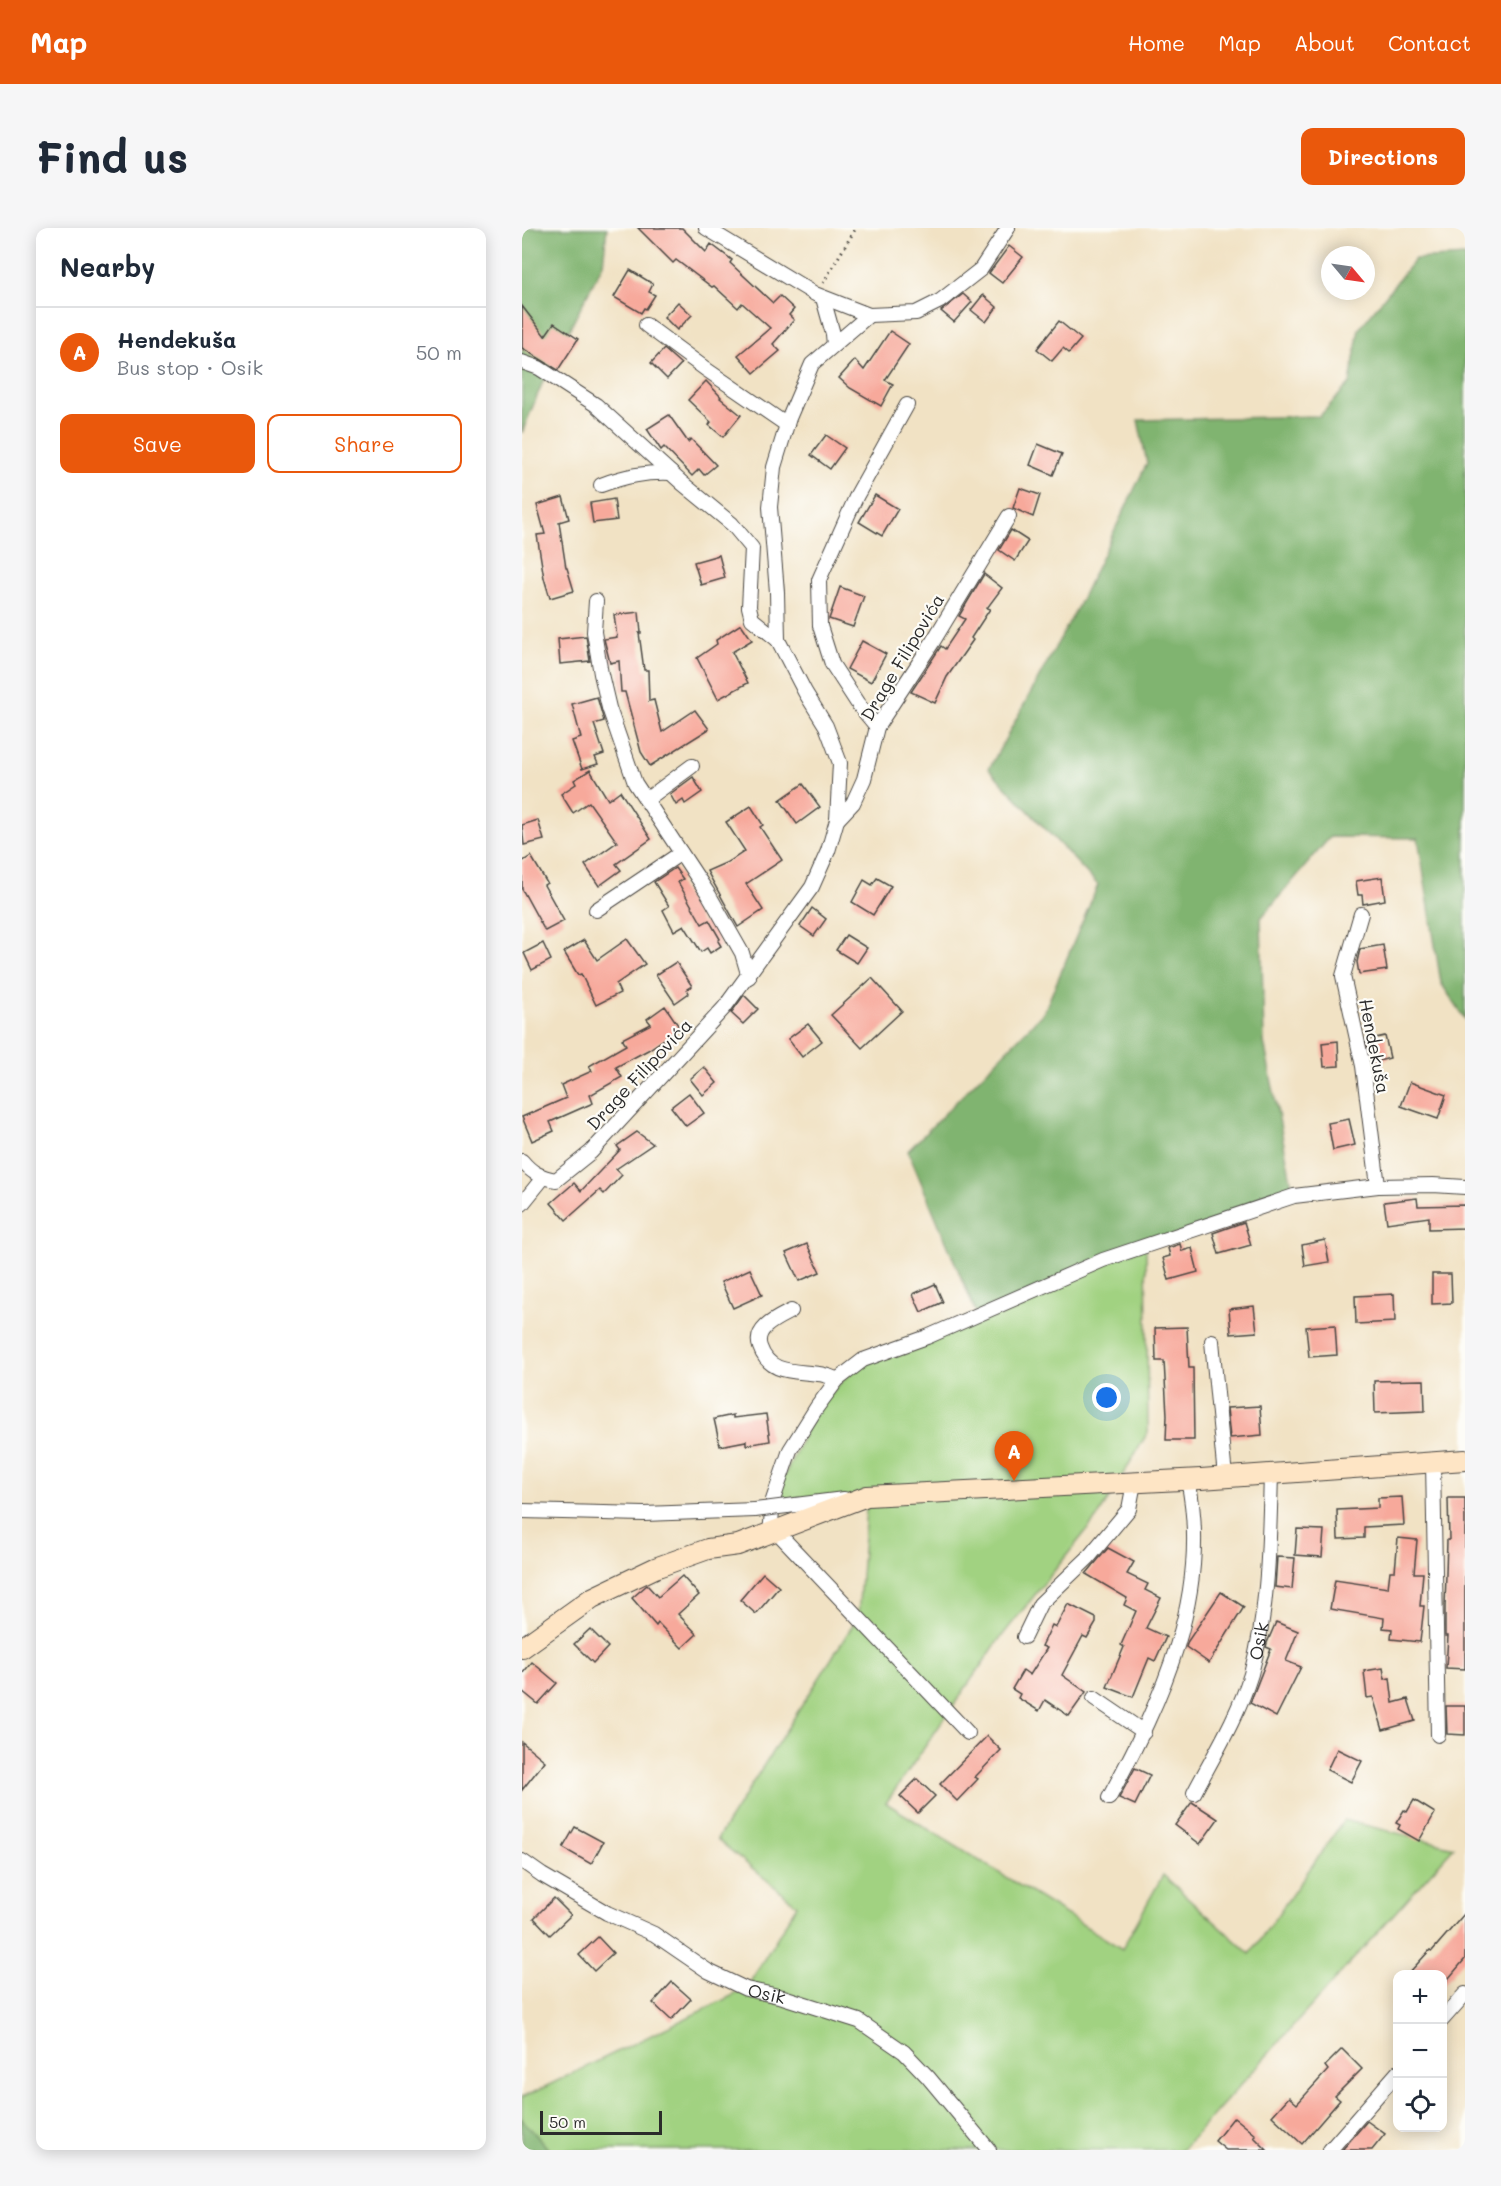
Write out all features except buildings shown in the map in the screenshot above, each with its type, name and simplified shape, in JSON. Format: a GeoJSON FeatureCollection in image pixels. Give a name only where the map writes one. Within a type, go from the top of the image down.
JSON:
{"type":"FeatureCollection","features":[{"type":"Feature","properties":{"kind":"main road"},"geometry":{"type":"LineString","coordinates":[[522,1648],[592,1598],[655,1568],[708,1549],[738,1545],[867,1496],[1134,1483],[1465,1460]]}},
{"type":"Feature","properties":{"kind":"street"},"geometry":{"type":"LineString","coordinates":[[706,228],[819,296],[869,315],[916,313],[940,301],[981,269],[1008,228]]}},
{"type":"Feature","properties":{"kind":"street"},"geometry":{"type":"LineString","coordinates":[[819,296],[833,334],[834,345]]}},
{"type":"Feature","properties":{"kind":"street","name":"Drage Filipovića"},"geometry":{"type":"LineString","coordinates":[[778,640],[777,592],[770,507],[774,467],[787,425],[812,364],[869,315]]}},
{"type":"Feature","properties":{"kind":"street"},"geometry":{"type":"LineString","coordinates":[[646,325],[787,425]]}},
{"type":"Feature","properties":{"kind":"street","name":"Drage Filipovića"},"geometry":{"type":"LineString","coordinates":[[522,362],[538,368],[596,405],[732,524],[752,548],[749,607],[752,619],[778,640],[826,726],[840,763],[837,820],[828,851],[812,887],[749,976],[696,1041],[591,1152],[556,1180],[543,1178]]}},
{"type":"Feature","properties":{"kind":"street"},"geometry":{"type":"LineString","coordinates":[[877,728],[832,664],[820,626],[819,580],[856,495],[907,405]]}},
{"type":"Feature","properties":{"kind":"street"},"geometry":{"type":"LineString","coordinates":[[601,485],[646,472],[671,473]]}},
{"type":"Feature","properties":{"kind":"street","name":"Drage Filipovića"},"geometry":{"type":"LineString","coordinates":[[837,820],[853,802],[864,779],[877,728],[889,706],[932,643],[1009,516]]}},
{"type":"Feature","properties":{"kind":"street"},"geometry":{"type":"LineString","coordinates":[[596,602],[594,632],[609,708],[635,783],[709,895],[742,953],[749,976]]}},
{"type":"Feature","properties":{"kind":"street"},"geometry":{"type":"LineString","coordinates":[[646,800],[692,766]]}},
{"type":"Feature","properties":{"kind":"street"},"geometry":{"type":"LineString","coordinates":[[596,910],[681,853]]}},
{"type":"Feature","properties":{"kind":"street","name":"Hendekuša"},"geometry":{"type":"LineString","coordinates":[[1361,914],[1343,976],[1363,1066],[1378,1186]]}},
{"type":"Feature","properties":{"kind":"street"},"geometry":{"type":"LineString","coordinates":[[522,1161],[532,1173],[543,1178],[522,1204]]}},
{"type":"Feature","properties":{"kind":"street"},"geometry":{"type":"LineString","coordinates":[[968,1733],[773,1533],[772,1500],[790,1450],[837,1380],[863,1360],[927,1337],[1103,1260],[1294,1196],[1378,1186],[1465,1187]]}},
{"type":"Feature","properties":{"kind":"street"},"geometry":{"type":"LineString","coordinates":[[791,1311],[770,1323],[762,1333],[759,1346],[767,1361],[784,1371],[828,1375],[837,1380]]}},
{"type":"Feature","properties":{"kind":"street"},"geometry":{"type":"LineString","coordinates":[[1212,1341],[1225,1477]]}},
{"type":"Feature","properties":{"kind":"street"},"geometry":{"type":"LineString","coordinates":[[1433,1463],[1438,1735]]}},
{"type":"Feature","properties":{"kind":"street","name":"Osik"},"geometry":{"type":"LineString","coordinates":[[1194,1793],[1229,1726],[1250,1676],[1256,1654],[1263,1620],[1268,1567],[1271,1474]]}},
{"type":"Feature","properties":{"kind":"street"},"geometry":{"type":"LineString","coordinates":[[1109,1798],[1144,1732],[1183,1632],[1194,1565],[1192,1500],[1188,1479]]}},
{"type":"Feature","properties":{"kind":"street"},"geometry":{"type":"LineString","coordinates":[[1024,1637],[1040,1604],[1088,1558],[1129,1509],[1134,1483]]}},
{"type":"Feature","properties":{"kind":"street"},"geometry":{"type":"LineString","coordinates":[[522,1511],[644,1514],[755,1509],[867,1496]]}},
{"type":"Feature","properties":{"kind":"street"},"geometry":{"type":"LineString","coordinates":[[1094,1698],[1144,1732]]}},
{"type":"Feature","properties":{"kind":"street","name":"Osik"},"geometry":{"type":"LineString","coordinates":[[522,1861],[607,1913],[654,1934],[718,1975],[746,1989],[783,1997],[859,2021],[904,2052],[989,2150]]}},
{"type":"Feature","properties":{"kind":"street"},"geometry":{"type":"LineString","coordinates":[[1447,2015],[1465,1994]]}},
{"type":"Feature","properties":{"kind":"street"},"geometry":{"type":"LineString","coordinates":[[1330,2150],[1393,2078]]}},
{"type":"Feature","properties":{"kind":"path"},"geometry":{"type":"LineString","coordinates":[[819,296],[856,228]]}},
{"type":"Feature","properties":{"kind":"green space"},"geometry":{"type":"Polygon","coordinates":[[[522,228],[607,228],[603,264],[544,379],[522,433],[522,228]]]}},
{"type":"Feature","properties":{"kind":"green space"},"geometry":{"type":"Polygon","coordinates":[[[1465,256],[1465,1019],[1441,983],[1418,838],[1330,837],[1261,918],[1264,1042],[1294,1196],[1103,1260],[977,1315],[908,1151],[1044,1012],[1098,885],[989,769],[1078,606],[1147,463],[1138,420],[1320,416],[1350,383],[1359,329],[1415,259],[1465,256]]]}},
{"type":"Feature","properties":{"kind":"green space"},"geometry":{"type":"Polygon","coordinates":[[[1146,1246],[1148,1432],[1099,1515],[998,1641],[886,1803],[1122,1949],[1163,1875],[1250,1954],[1344,1820],[1454,1847],[1182,2150],[549,2150],[522,2119],[522,2098],[746,1989],[797,1905],[717,1839],[858,1617],[867,1496],[773,1500],[817,1407],[863,1360],[1146,1246]]]}},
{"type":"Feature","properties":{"kind":"green space"},"geometry":{"type":"Polygon","coordinates":[[[522,2119],[549,2150],[522,2150],[522,2119]]]}},
{"type":"Feature","properties":{"kind":"place","name":"Hendekuša"},"geometry":{"type":"Point","coordinates":[1014,1481]}}]}
